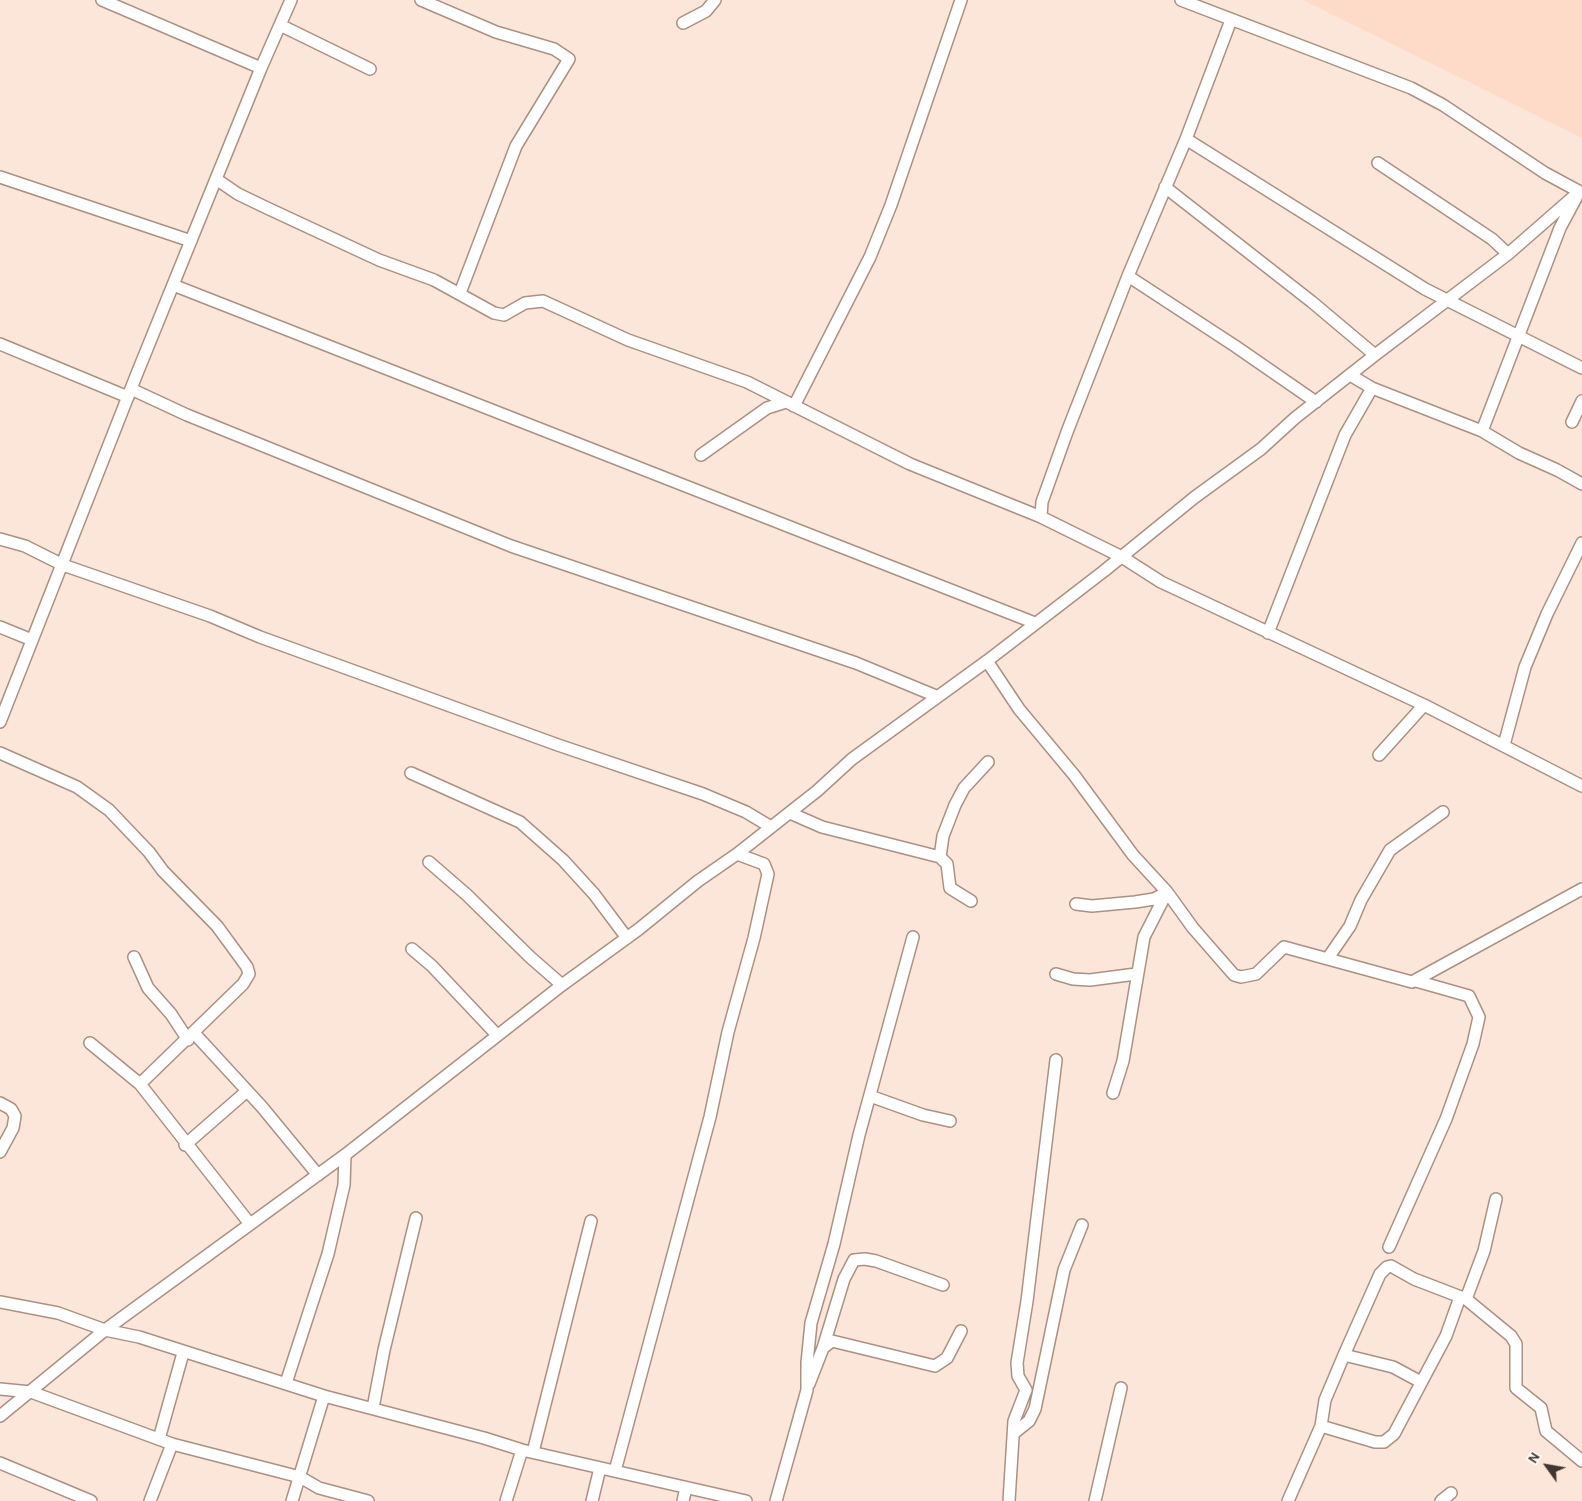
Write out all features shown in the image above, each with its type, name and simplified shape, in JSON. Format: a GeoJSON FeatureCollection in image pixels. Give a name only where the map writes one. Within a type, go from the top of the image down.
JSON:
{"type":"FeatureCollection","features":[{"type":"Feature","properties":{"kind":"street"},"geometry":{"type":"LineString","coordinates":[[102,0],[261,68]]}},
{"type":"Feature","properties":{"kind":"street"},"geometry":{"type":"LineString","coordinates":[[0,722],[173,285],[261,68],[291,0]]}},
{"type":"Feature","properties":{"kind":"street"},"geometry":{"type":"LineString","coordinates":[[421,0],[496,32],[554,49],[569,59],[516,146],[460,293]]}},
{"type":"Feature","properties":{"kind":"street"},"geometry":{"type":"LineString","coordinates":[[683,23],[706,11],[715,0]]}},
{"type":"Feature","properties":{"kind":"street"},"geometry":{"type":"LineString","coordinates":[[790,404],[870,257],[891,205],[961,0]]}},
{"type":"Feature","properties":{"kind":"street"},"geometry":{"type":"LineString","coordinates":[[1181,0],[1411,88],[1443,105],[1545,173],[1581,192]]}},
{"type":"Feature","properties":{"kind":"street"},"geometry":{"type":"LineString","coordinates":[[1040,517],[1042,502],[1054,467],[1128,276],[1186,139],[1231,20]]}},
{"type":"Feature","properties":{"kind":"street"},"geometry":{"type":"LineString","coordinates":[[280,25],[370,69]]}},
{"type":"Feature","properties":{"kind":"street"},"geometry":{"type":"LineString","coordinates":[[1186,139],[1394,270],[1447,300],[1582,368]]}},
{"type":"Feature","properties":{"kind":"street"},"geometry":{"type":"LineString","coordinates":[[1378,163],[1492,239],[1508,254]]}},
{"type":"Feature","properties":{"kind":"street"},"geometry":{"type":"LineString","coordinates":[[0,176],[191,242]]}},
{"type":"Feature","properties":{"kind":"street"},"geometry":{"type":"LineString","coordinates":[[216,179],[238,194],[275,212],[379,260],[434,280],[494,313],[504,315],[525,303],[543,302],[628,340],[747,382],[910,464],[1040,517],[1122,557],[1161,582],[1424,706],[1582,786]]}},
{"type":"Feature","properties":{"kind":"street"},"geometry":{"type":"LineString","coordinates":[[1165,187],[1312,302],[1375,355]]}},
{"type":"Feature","properties":{"kind":"street"},"geometry":{"type":"LineString","coordinates":[[0,1416],[105,1330],[345,1155],[562,985],[771,828],[852,759],[936,696],[987,661],[1122,557],[1195,497],[1261,449],[1375,355],[1508,254],[1581,192]]}},
{"type":"Feature","properties":{"kind":"street"},"geometry":{"type":"LineString","coordinates":[[1482,431],[1560,228],[1581,192]]}},
{"type":"Feature","properties":{"kind":"street"},"geometry":{"type":"LineString","coordinates":[[1128,276],[1316,402]]}},
{"type":"Feature","properties":{"kind":"street"},"geometry":{"type":"LineString","coordinates":[[173,285],[1035,623]]}},
{"type":"Feature","properties":{"kind":"street"},"geometry":{"type":"LineString","coordinates":[[0,344],[187,415],[511,546],[856,663],[936,696]]}},
{"type":"Feature","properties":{"kind":"street"},"geometry":{"type":"LineString","coordinates":[[1350,376],[1372,388],[1482,431],[1519,453],[1557,470],[1582,484]]}},
{"type":"Feature","properties":{"kind":"street"},"geometry":{"type":"LineString","coordinates":[[1268,633],[1346,435],[1372,388]]}},
{"type":"Feature","properties":{"kind":"street"},"geometry":{"type":"LineString","coordinates":[[1572,422],[1582,401]]}},
{"type":"Feature","properties":{"kind":"street"},"geometry":{"type":"LineString","coordinates":[[701,455],[767,408],[790,404]]}},
{"type":"Feature","properties":{"kind":"street"},"geometry":{"type":"LineString","coordinates":[[0,538],[25,546],[63,565],[210,616],[260,637],[558,745],[703,794],[746,812],[771,828]]}},
{"type":"Feature","properties":{"kind":"street"},"geometry":{"type":"LineString","coordinates":[[1504,745],[1525,667],[1547,614],[1582,543]]}},
{"type":"Feature","properties":{"kind":"street"},"geometry":{"type":"LineString","coordinates":[[0,627],[32,640]]}},
{"type":"Feature","properties":{"kind":"street"},"geometry":{"type":"LineString","coordinates":[[987,661],[1019,709],[1074,775],[1133,855],[1167,892],[1199,935],[1234,975],[1240,977],[1256,974],[1284,947],[1408,982],[1416,981],[1582,888]]}},
{"type":"Feature","properties":{"kind":"street"},"geometry":{"type":"LineString","coordinates":[[1379,755],[1424,706]]}},
{"type":"Feature","properties":{"kind":"street"},"geometry":{"type":"LineString","coordinates":[[0,753],[77,787],[109,810],[149,852],[163,871],[212,920],[240,954],[247,967],[247,979],[140,1084]]}},
{"type":"Feature","properties":{"kind":"street"},"geometry":{"type":"LineString","coordinates":[[940,857],[943,836],[955,805],[964,788],[988,762]]}},
{"type":"Feature","properties":{"kind":"street"},"geometry":{"type":"LineString","coordinates":[[411,773],[520,822],[563,860],[594,894],[627,938]]}},
{"type":"Feature","properties":{"kind":"street"},"geometry":{"type":"LineString","coordinates":[[1328,958],[1350,926],[1361,900],[1390,850],[1443,812]]}},
{"type":"Feature","properties":{"kind":"street"},"geometry":{"type":"LineString","coordinates":[[790,813],[822,827],[940,857],[947,864],[950,888],[972,901]]}},
{"type":"Feature","properties":{"kind":"street"},"geometry":{"type":"LineString","coordinates":[[615,1471],[710,1117],[728,1032],[754,938],[768,874],[764,864],[737,854]]}},
{"type":"Feature","properties":{"kind":"street"},"geometry":{"type":"LineString","coordinates":[[429,862],[468,895],[530,957],[562,985]]}},
{"type":"Feature","properties":{"kind":"street"},"geometry":{"type":"LineString","coordinates":[[1076,904],[1092,906],[1135,902],[1154,899],[1167,892]]}},
{"type":"Feature","properties":{"kind":"street"},"geometry":{"type":"LineString","coordinates":[[1113,1093],[1123,1061],[1136,974],[1147,926],[1167,892]]}},
{"type":"Feature","properties":{"kind":"street"},"geometry":{"type":"LineString","coordinates":[[807,1390],[806,1363],[811,1324],[834,1244],[870,1096],[913,937]]}},
{"type":"Feature","properties":{"kind":"street"},"geometry":{"type":"LineString","coordinates":[[412,949],[432,966],[497,1035]]}},
{"type":"Feature","properties":{"kind":"street"},"geometry":{"type":"LineString","coordinates":[[134,957],[148,988],[191,1036],[246,1091],[318,1175]]}},
{"type":"Feature","properties":{"kind":"street"},"geometry":{"type":"LineString","coordinates":[[1056,974],[1073,979],[1090,980],[1136,974]]}},
{"type":"Feature","properties":{"kind":"street"},"geometry":{"type":"LineString","coordinates":[[1388,1247],[1446,1119],[1473,1044],[1480,1017],[1469,996],[1416,981]]}},
{"type":"Feature","properties":{"kind":"street"},"geometry":{"type":"LineString","coordinates":[[90,1043],[140,1084],[185,1144],[250,1224]]}},
{"type":"Feature","properties":{"kind":"street"},"geometry":{"type":"LineString","coordinates":[[1009,1501],[1016,1413],[1026,1390],[1018,1376],[1017,1363],[1028,1292],[1056,1060]]}},
{"type":"Feature","properties":{"kind":"street"},"geometry":{"type":"LineString","coordinates":[[185,1144],[246,1091]]}},
{"type":"Feature","properties":{"kind":"street"},"geometry":{"type":"LineString","coordinates":[[870,1096],[923,1115],[950,1121]]}},
{"type":"Feature","properties":{"kind":"street"},"geometry":{"type":"LineString","coordinates":[[0,1103],[10,1110],[14,1116],[12,1128],[0,1152]]}},
{"type":"Feature","properties":{"kind":"street"},"geometry":{"type":"LineString","coordinates":[[286,1384],[328,1254],[344,1185],[345,1155]]}},
{"type":"Feature","properties":{"kind":"street"},"geometry":{"type":"LineString","coordinates":[[1321,1426],[1375,1442],[1384,1442],[1394,1434],[1446,1336],[1484,1251],[1496,1198]]}},
{"type":"Feature","properties":{"kind":"street"},"geometry":{"type":"LineString","coordinates":[[373,1408],[384,1350],[416,1218]]}},
{"type":"Feature","properties":{"kind":"street"},"geometry":{"type":"LineString","coordinates":[[506,1501],[527,1451],[591,1221]]}},
{"type":"Feature","properties":{"kind":"street"},"geometry":{"type":"LineString","coordinates":[[1014,1433],[1028,1422],[1035,1409],[1064,1270],[1082,1225]]}},
{"type":"Feature","properties":{"kind":"street"},"geometry":{"type":"LineString","coordinates":[[776,1501],[807,1390],[823,1348],[844,1278],[854,1260],[865,1258],[876,1261],[943,1285]]}},
{"type":"Feature","properties":{"kind":"street"},"geometry":{"type":"LineString","coordinates":[[1288,1501],[1321,1426],[1325,1400],[1344,1356],[1380,1274],[1387,1267],[1391,1266],[1414,1279],[1463,1298],[1511,1336],[1516,1344],[1516,1388],[1541,1408],[1546,1431],[1582,1461]]}},
{"type":"Feature","properties":{"kind":"street"},"geometry":{"type":"LineString","coordinates":[[0,1302],[58,1313],[105,1330],[139,1338],[324,1396],[527,1451],[746,1501]]}},
{"type":"Feature","properties":{"kind":"street"},"geometry":{"type":"LineString","coordinates":[[823,1348],[832,1341],[848,1343],[935,1366],[947,1358],[961,1331]]}},
{"type":"Feature","properties":{"kind":"street"},"geometry":{"type":"LineString","coordinates":[[159,1439],[184,1353]]}},
{"type":"Feature","properties":{"kind":"street"},"geometry":{"type":"LineString","coordinates":[[1344,1356],[1393,1367],[1421,1382]]}},
{"type":"Feature","properties":{"kind":"street"},"geometry":{"type":"LineString","coordinates":[[1095,1501],[1121,1388]]}},
{"type":"Feature","properties":{"kind":"street"},"geometry":{"type":"LineString","coordinates":[[0,1389],[31,1392],[172,1444],[300,1477],[319,1488],[368,1501]]}},
{"type":"Feature","properties":{"kind":"street"},"geometry":{"type":"LineString","coordinates":[[292,1501],[324,1396]]}},
{"type":"Feature","properties":{"kind":"street"},"geometry":{"type":"LineString","coordinates":[[150,1501],[172,1444]]}},
{"type":"Feature","properties":{"kind":"street"},"geometry":{"type":"LineString","coordinates":[[0,1463],[92,1501]]}},
{"type":"Feature","properties":{"kind":"street"},"geometry":{"type":"LineString","coordinates":[[592,1501],[600,1468]]}},
{"type":"Feature","properties":{"kind":"street"},"geometry":{"type":"LineString","coordinates":[[683,1501],[686,1488]]}},
{"type":"Feature","properties":{"kind":"street"},"geometry":{"type":"LineString","coordinates":[[1441,1501],[1451,1493]]}},
{"type":"Feature","properties":{"kind":"shaded area"},"geometry":{"type":"Polygon","coordinates":[[[1303,0],[1582,0],[1582,138],[1303,0]]]}}]}
